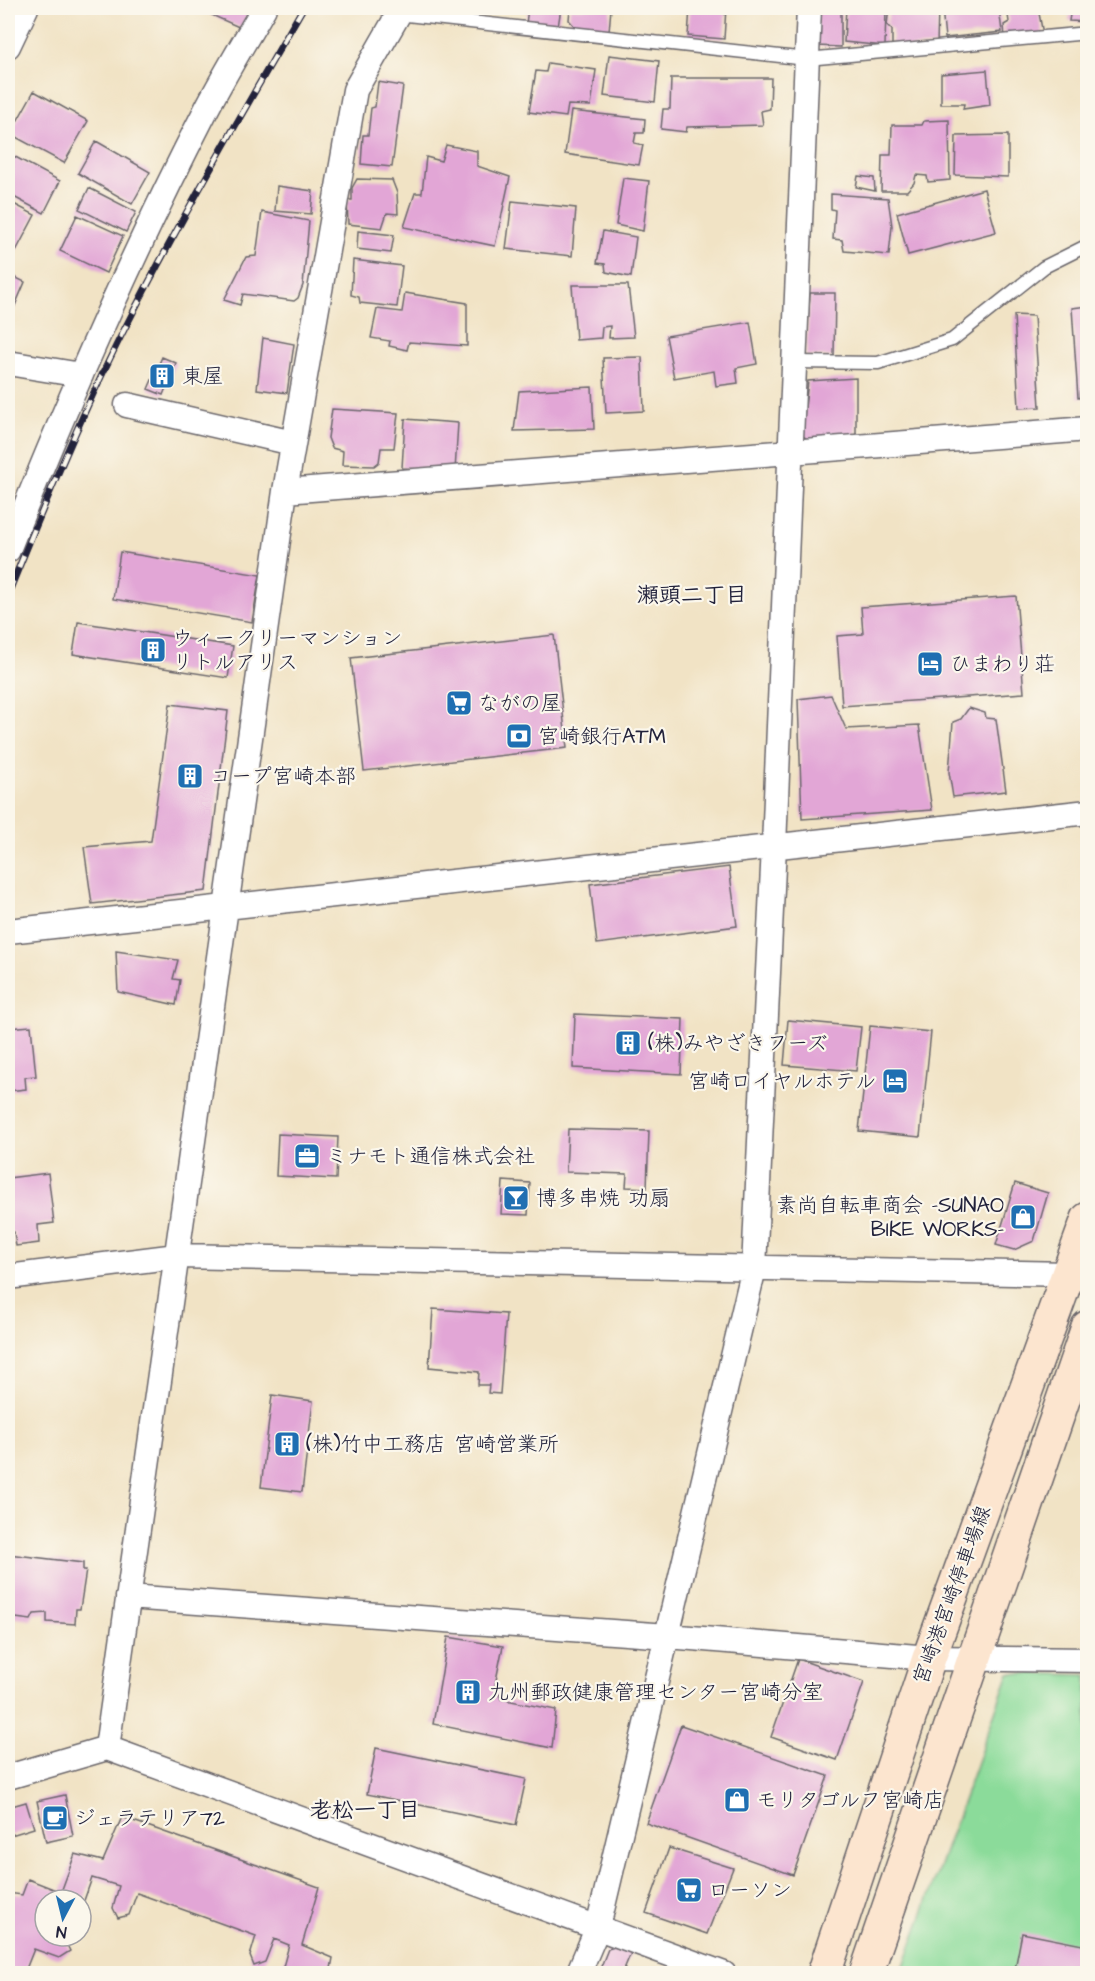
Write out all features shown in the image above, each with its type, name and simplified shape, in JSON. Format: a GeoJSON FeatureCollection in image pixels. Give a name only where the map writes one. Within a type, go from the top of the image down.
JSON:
{"type":"FeatureCollection","features":[{"type":"Feature","properties":{"kind":"main road","name":"宮崎港宮崎停車場線"},"geometry":{"type":"LineString","coordinates":[[824,1974],[929,1658],[1078,1274],[1088,1219]]}},
{"type":"Feature","properties":{"kind":"main road","name":"宮崎港宮崎停車場線"},"geometry":{"type":"LineString","coordinates":[[866,1974],[1088,1327]]}},
{"type":"Feature","properties":{"kind":"street"},"geometry":{"type":"LineString","coordinates":[[8,46],[26,8]]}},
{"type":"Feature","properties":{"kind":"street"},"geometry":{"type":"LineString","coordinates":[[8,550],[141,239],[205,112],[264,8]]}},
{"type":"Feature","properties":{"kind":"street"},"geometry":{"type":"LineString","coordinates":[[578,1974],[598,1927],[754,1268],[809,8]]}},
{"type":"Feature","properties":{"kind":"street"},"geometry":{"type":"LineString","coordinates":[[107,1748],[293,443],[355,90],[400,11]]}},
{"type":"Feature","properties":{"kind":"street"},"geometry":{"type":"LineString","coordinates":[[8,363],[81,375]]}},
{"type":"Feature","properties":{"kind":"street"},"geometry":{"type":"LineString","coordinates":[[127,405],[293,443]]}},
{"type":"Feature","properties":{"kind":"street"},"geometry":{"type":"LineString","coordinates":[[285,491],[1088,429]]}},
{"type":"Feature","properties":{"kind":"street"},"geometry":{"type":"LineString","coordinates":[[8,931],[1088,812]]}},
{"type":"Feature","properties":{"kind":"street"},"geometry":{"type":"LineString","coordinates":[[8,1277],[177,1256],[1078,1274]]}},
{"type":"Feature","properties":{"kind":"street"},"geometry":{"type":"LineString","coordinates":[[128,1597],[668,1636],[929,1658],[1088,1660]]}},
{"type":"Feature","properties":{"kind":"street"},"geometry":{"type":"LineString","coordinates":[[8,1777],[107,1748],[724,1974]]}},
{"type":"Feature","properties":{"kind":"lane"},"geometry":{"type":"LineString","coordinates":[[400,11],[807,59],[1088,33]]}},
{"type":"Feature","properties":{"kind":"lane"},"geometry":{"type":"LineString","coordinates":[[794,362],[878,363],[952,340],[1044,267],[1088,245]]}},
{"type":"Feature","properties":{"kind":"green space"},"geometry":{"type":"Polygon","coordinates":[[[1009,1673],[1087,1675],[1087,1973],[901,1974],[1009,1673]]]}},
{"type":"Feature","properties":{"kind":"building"},"geometry":{"type":"Polygon","coordinates":[[[208,8],[251,8],[241,28],[205,12],[208,8]]]}},
{"type":"Feature","properties":{"kind":"building"},"geometry":{"type":"Polygon","coordinates":[[[433,8],[478,8],[476,21],[431,16],[433,8]]]}},
{"type":"Feature","properties":{"kind":"building"},"geometry":{"type":"Polygon","coordinates":[[[528,8],[561,8],[558,27],[526,24],[528,8]]]}},
{"type":"Feature","properties":{"kind":"building"},"geometry":{"type":"Polygon","coordinates":[[[570,8],[611,8],[609,32],[577,29],[569,20],[570,8]]]}},
{"type":"Feature","properties":{"kind":"building"},"geometry":{"type":"Polygon","coordinates":[[[690,8],[726,8],[724,39],[688,36],[690,8]]]}},
{"type":"Feature","properties":{"kind":"building"},"geometry":{"type":"Polygon","coordinates":[[[818,8],[841,8],[841,47],[816,46],[818,8]]]}},
{"type":"Feature","properties":{"kind":"building"},"geometry":{"type":"Polygon","coordinates":[[[846,8],[886,8],[885,46],[844,42],[846,8]]]}},
{"type":"Feature","properties":{"kind":"building"},"geometry":{"type":"Polygon","coordinates":[[[889,8],[938,8],[937,45],[892,49],[892,30],[887,25],[889,8]]]}},
{"type":"Feature","properties":{"kind":"building"},"geometry":{"type":"Polygon","coordinates":[[[942,8],[999,8],[1002,32],[945,38],[942,8]]]}},
{"type":"Feature","properties":{"kind":"building"},"geometry":{"type":"Polygon","coordinates":[[[1007,8],[1038,8],[1043,34],[1005,39],[1004,25],[1009,22],[1007,8]]]}},
{"type":"Feature","properties":{"kind":"building"},"geometry":{"type":"Polygon","coordinates":[[[1071,8],[1088,8],[1088,22],[1069,21],[1071,8]]]}},
{"type":"Feature","properties":{"kind":"building"},"geometry":{"type":"Polygon","coordinates":[[[609,55],[659,61],[655,102],[604,96],[609,55]]]}},
{"type":"Feature","properties":{"kind":"building"},"geometry":{"type":"Polygon","coordinates":[[[548,63],[596,70],[591,106],[568,105],[566,117],[529,112],[536,71],[546,72],[548,63]]]}},
{"type":"Feature","properties":{"kind":"building"},"geometry":{"type":"Polygon","coordinates":[[[987,70],[990,105],[963,109],[964,104],[941,104],[941,74],[987,70]]]}},
{"type":"Feature","properties":{"kind":"building"},"geometry":{"type":"Polygon","coordinates":[[[671,78],[771,78],[770,109],[761,111],[763,125],[687,127],[686,132],[661,129],[663,109],[670,109],[671,78]]]}},
{"type":"Feature","properties":{"kind":"building"},"geometry":{"type":"Polygon","coordinates":[[[378,82],[403,86],[392,167],[361,164],[363,135],[368,135],[371,108],[375,107],[378,82]]]}},
{"type":"Feature","properties":{"kind":"building"},"geometry":{"type":"Polygon","coordinates":[[[34,91],[88,121],[64,163],[10,134],[34,91]]]}},
{"type":"Feature","properties":{"kind":"building"},"geometry":{"type":"Polygon","coordinates":[[[571,111],[645,119],[644,133],[636,133],[634,143],[643,145],[639,165],[565,154],[571,111]]]}},
{"type":"Feature","properties":{"kind":"building"},"geometry":{"type":"Polygon","coordinates":[[[949,120],[950,180],[928,182],[927,176],[916,175],[914,183],[907,191],[881,191],[882,155],[891,155],[892,125],[922,125],[924,121],[949,120]]]}},
{"type":"Feature","properties":{"kind":"building"},"geometry":{"type":"Polygon","coordinates":[[[1008,135],[1008,177],[955,175],[956,136],[1008,135]]]}},
{"type":"Feature","properties":{"kind":"building"},"geometry":{"type":"Polygon","coordinates":[[[96,141],[150,172],[132,204],[78,173],[96,141]]]}},
{"type":"Feature","properties":{"kind":"building"},"geometry":{"type":"Polygon","coordinates":[[[446,145],[477,151],[477,166],[510,177],[495,246],[404,227],[415,193],[422,193],[426,157],[441,161],[446,145]]]}},
{"type":"Feature","properties":{"kind":"building"},"geometry":{"type":"Polygon","coordinates":[[[8,153],[60,181],[44,213],[8,194],[8,153]]]}},
{"type":"Feature","properties":{"kind":"building"},"geometry":{"type":"Polygon","coordinates":[[[858,176],[874,178],[875,191],[856,187],[858,176]]]}},
{"type":"Feature","properties":{"kind":"building"},"geometry":{"type":"Polygon","coordinates":[[[623,178],[649,181],[643,231],[616,225],[623,178]]]}},
{"type":"Feature","properties":{"kind":"building"},"geometry":{"type":"Polygon","coordinates":[[[357,179],[392,180],[397,193],[398,214],[387,213],[382,228],[348,224],[347,200],[352,200],[352,188],[357,179]]]}},
{"type":"Feature","properties":{"kind":"building"},"geometry":{"type":"Polygon","coordinates":[[[277,186],[313,191],[311,214],[275,211],[277,186]]]}},
{"type":"Feature","properties":{"kind":"building"},"geometry":{"type":"Polygon","coordinates":[[[89,188],[136,212],[126,232],[79,209],[89,188]]]}},
{"type":"Feature","properties":{"kind":"building"},"geometry":{"type":"Polygon","coordinates":[[[984,189],[996,232],[908,255],[897,213],[984,189]]]}},
{"type":"Feature","properties":{"kind":"building"},"geometry":{"type":"Polygon","coordinates":[[[831,194],[888,198],[892,226],[889,255],[844,251],[842,240],[833,239],[835,210],[831,209],[831,194]]]}},
{"type":"Feature","properties":{"kind":"building"},"geometry":{"type":"Polygon","coordinates":[[[8,201],[35,215],[16,251],[8,246],[8,201]]]}},
{"type":"Feature","properties":{"kind":"building"},"geometry":{"type":"Polygon","coordinates":[[[512,201],[576,208],[572,256],[506,249],[512,201]]]}},
{"type":"Feature","properties":{"kind":"building"},"geometry":{"type":"Polygon","coordinates":[[[262,212],[309,221],[303,285],[298,298],[294,301],[243,294],[240,305],[224,300],[246,257],[256,256],[262,212]]]}},
{"type":"Feature","properties":{"kind":"building"},"geometry":{"type":"Polygon","coordinates":[[[77,215],[123,236],[106,273],[60,251],[77,215]]]}},
{"type":"Feature","properties":{"kind":"building"},"geometry":{"type":"Polygon","coordinates":[[[358,231],[394,235],[391,253],[357,249],[358,231]]]}},
{"type":"Feature","properties":{"kind":"building"},"geometry":{"type":"Polygon","coordinates":[[[603,231],[636,237],[631,277],[606,272],[605,264],[597,263],[603,231]]]}},
{"type":"Feature","properties":{"kind":"building"},"geometry":{"type":"Polygon","coordinates":[[[353,260],[402,266],[397,307],[360,303],[359,297],[351,295],[353,260]]]}},
{"type":"Feature","properties":{"kind":"building"},"geometry":{"type":"Polygon","coordinates":[[[8,274],[25,282],[11,315],[8,313],[8,274]]]}},
{"type":"Feature","properties":{"kind":"building"},"geometry":{"type":"Polygon","coordinates":[[[572,285],[628,285],[634,337],[609,338],[610,326],[602,327],[601,338],[576,340],[572,285]]]}},
{"type":"Feature","properties":{"kind":"building"},"geometry":{"type":"Polygon","coordinates":[[[405,293],[467,303],[467,346],[409,342],[407,350],[389,346],[390,341],[371,338],[377,309],[402,312],[405,293]]]}},
{"type":"Feature","properties":{"kind":"building"},"geometry":{"type":"Polygon","coordinates":[[[810,293],[835,293],[834,357],[806,356],[810,293]]]}},
{"type":"Feature","properties":{"kind":"building"},"geometry":{"type":"Polygon","coordinates":[[[1088,306],[1088,397],[1078,398],[1072,308],[1088,306]]]}},
{"type":"Feature","properties":{"kind":"building"},"geometry":{"type":"Polygon","coordinates":[[[1014,315],[1034,316],[1040,407],[1019,408],[1014,315]]]}},
{"type":"Feature","properties":{"kind":"building"},"geometry":{"type":"Polygon","coordinates":[[[750,322],[757,364],[736,368],[738,383],[716,386],[714,371],[674,378],[666,336],[750,322]]]}},
{"type":"Feature","properties":{"kind":"building"},"geometry":{"type":"Polygon","coordinates":[[[263,338],[294,344],[287,393],[257,389],[263,338]]]}},
{"type":"Feature","properties":{"kind":"building","name":"東屋"},"geometry":{"type":"Polygon","coordinates":[[[162,357],[176,363],[163,395],[148,389],[162,357]]]}},
{"type":"Feature","properties":{"kind":"building"},"geometry":{"type":"Polygon","coordinates":[[[642,357],[644,411],[606,413],[603,358],[642,357]]]}},
{"type":"Feature","properties":{"kind":"building"},"geometry":{"type":"Polygon","coordinates":[[[856,378],[856,442],[815,445],[802,435],[808,381],[856,378]]]}},
{"type":"Feature","properties":{"kind":"building"},"geometry":{"type":"Polygon","coordinates":[[[592,387],[594,429],[514,431],[519,391],[592,387]]]}},
{"type":"Feature","properties":{"kind":"building"},"geometry":{"type":"Polygon","coordinates":[[[332,409],[398,413],[394,448],[381,448],[379,462],[374,466],[342,465],[343,451],[332,448],[328,438],[332,409]]]}},
{"type":"Feature","properties":{"kind":"building"},"geometry":{"type":"Polygon","coordinates":[[[405,419],[458,423],[455,471],[402,468],[405,419]]]}},
{"type":"Feature","properties":{"kind":"building"},"geometry":{"type":"Polygon","coordinates":[[[120,552],[260,575],[252,622],[113,599],[120,552]]]}},
{"type":"Feature","properties":{"kind":"building","name":"ひまわり荘"},"geometry":{"type":"Polygon","coordinates":[[[1016,596],[1024,693],[842,706],[837,636],[863,634],[861,607],[1016,596]]]}},
{"type":"Feature","properties":{"kind":"building","name":"ウィークリーマンション リトルアリス"},"geometry":{"type":"Polygon","coordinates":[[[78,622],[233,646],[228,678],[73,654],[78,622]]]}},
{"type":"Feature","properties":{"kind":"building","name":"ながの屋"},"geometry":{"type":"Polygon","coordinates":[[[554,635],[567,748],[364,771],[351,658],[554,635]]]}},
{"type":"Feature","properties":{"kind":"building"},"geometry":{"type":"Polygon","coordinates":[[[831,695],[846,729],[919,725],[932,810],[802,819],[798,699],[831,695]]]}},
{"type":"Feature","properties":{"kind":"building","name":"コープ宮崎本部"},"geometry":{"type":"Polygon","coordinates":[[[170,704],[228,711],[206,891],[92,904],[84,847],[151,841],[170,704]]]}},
{"type":"Feature","properties":{"kind":"building"},"geometry":{"type":"Polygon","coordinates":[[[969,708],[985,713],[986,718],[996,719],[1006,791],[953,797],[949,772],[953,722],[961,719],[969,708]]]}},
{"type":"Feature","properties":{"kind":"building"},"geometry":{"type":"Polygon","coordinates":[[[729,867],[737,926],[597,944],[590,884],[729,867]]]}},
{"type":"Feature","properties":{"kind":"building"},"geometry":{"type":"Polygon","coordinates":[[[116,951],[178,960],[173,979],[180,980],[176,1005],[118,992],[116,951]]]}},
{"type":"Feature","properties":{"kind":"building","name":"(株)みやざきフーズ"},"geometry":{"type":"Polygon","coordinates":[[[575,1014],[683,1019],[681,1074],[573,1068],[575,1014]]]}},
{"type":"Feature","properties":{"kind":"building"},"geometry":{"type":"Polygon","coordinates":[[[788,1020],[861,1027],[856,1071],[784,1065],[788,1020]]]}},
{"type":"Feature","properties":{"kind":"building"},"geometry":{"type":"Polygon","coordinates":[[[31,1026],[36,1076],[25,1077],[26,1089],[8,1091],[8,1028],[31,1026]]]}},
{"type":"Feature","properties":{"kind":"building","name":"宮崎ロイヤルホテル"},"geometry":{"type":"Polygon","coordinates":[[[870,1026],[931,1032],[920,1137],[859,1131],[870,1026]]]}},
{"type":"Feature","properties":{"kind":"building"},"geometry":{"type":"Polygon","coordinates":[[[568,1129],[649,1131],[647,1188],[626,1187],[627,1174],[566,1172],[568,1129]]]}},
{"type":"Feature","properties":{"kind":"building","name":"ミナモト通信株式会社"},"geometry":{"type":"Polygon","coordinates":[[[278,1134],[338,1137],[336,1179],[276,1176],[278,1134]]]}},
{"type":"Feature","properties":{"kind":"building"},"geometry":{"type":"Polygon","coordinates":[[[48,1173],[54,1223],[38,1225],[39,1243],[16,1246],[14,1232],[8,1233],[8,1178],[48,1173]]]}},
{"type":"Feature","properties":{"kind":"building","name":"博多串焼 功扇"},"geometry":{"type":"Polygon","coordinates":[[[503,1181],[530,1183],[528,1215],[501,1214],[503,1181]]]}},
{"type":"Feature","properties":{"kind":"building","name":"素尚自転車商会 -SUNAO BIKE WORKS-"},"geometry":{"type":"Polygon","coordinates":[[[1015,1183],[1048,1193],[1034,1241],[1014,1250],[996,1245],[1015,1183]]]}},
{"type":"Feature","properties":{"kind":"building"},"geometry":{"type":"Polygon","coordinates":[[[433,1309],[506,1314],[500,1394],[488,1393],[489,1385],[478,1385],[479,1372],[429,1367],[433,1309]]]}},
{"type":"Feature","properties":{"kind":"building","name":"(株)竹中工務店 宮崎営業所"},"geometry":{"type":"Polygon","coordinates":[[[272,1395],[313,1401],[302,1492],[261,1487],[272,1395]]]}},
{"type":"Feature","properties":{"kind":"building"},"geometry":{"type":"Polygon","coordinates":[[[8,1554],[83,1563],[83,1570],[86,1570],[80,1609],[76,1609],[75,1624],[47,1622],[47,1613],[34,1614],[31,1620],[8,1617],[8,1554]]]}},
{"type":"Feature","properties":{"kind":"building","name":"九州郵政健康管理センター宮崎分室"},"geometry":{"type":"Polygon","coordinates":[[[448,1637],[503,1646],[495,1685],[501,1699],[556,1710],[552,1748],[433,1724],[448,1637]]]}},
{"type":"Feature","properties":{"kind":"building"},"geometry":{"type":"Polygon","coordinates":[[[798,1659],[864,1682],[837,1760],[771,1737],[798,1659]]]}},
{"type":"Feature","properties":{"kind":"building","name":"モリタゴルフ宮崎店"},"geometry":{"type":"Polygon","coordinates":[[[681,1725],[828,1776],[793,1875],[646,1823],[681,1725]]]}},
{"type":"Feature","properties":{"kind":"building"},"geometry":{"type":"Polygon","coordinates":[[[376,1748],[526,1779],[516,1825],[367,1794],[376,1748]]]}},
{"type":"Feature","properties":{"kind":"building","name":"ジェラテリア72"},"geometry":{"type":"Polygon","coordinates":[[[65,1795],[73,1836],[46,1842],[37,1801],[65,1795]]]}},
{"type":"Feature","properties":{"kind":"building"},"geometry":{"type":"Polygon","coordinates":[[[26,1802],[34,1828],[8,1836],[8,1807],[26,1802]]]}},
{"type":"Feature","properties":{"kind":"building"},"geometry":{"type":"Polygon","coordinates":[[[122,1817],[319,1887],[302,1945],[333,1958],[330,1974],[281,1974],[289,1945],[274,1939],[265,1962],[254,1966],[250,1956],[256,1936],[137,1893],[129,1915],[118,1918],[113,1908],[119,1886],[92,1878],[88,1888],[62,1888],[75,1854],[103,1861],[122,1817]]]}},
{"type":"Feature","properties":{"kind":"building","name":"ローソン"},"geometry":{"type":"Polygon","coordinates":[[[669,1848],[733,1868],[707,1934],[646,1913],[669,1848]]]}},
{"type":"Feature","properties":{"kind":"building"},"geometry":{"type":"Polygon","coordinates":[[[28,1879],[51,1888],[33,1888],[33,1948],[68,1948],[70,1951],[59,1958],[34,1949],[24,1974],[8,1968],[8,1893],[22,1895],[28,1879]]]}},
{"type":"Feature","properties":{"kind":"building"},"geometry":{"type":"Polygon","coordinates":[[[1022,1933],[1088,1946],[1088,1974],[1014,1974],[1022,1933]]]}},
{"type":"Feature","properties":{"kind":"building"},"geometry":{"type":"Polygon","coordinates":[[[621,1945],[633,1948],[622,1974],[598,1974],[608,1949],[621,1945]]]}},
{"type":"Feature","properties":{"kind":"railway"},"geometry":{"type":"LineString","coordinates":[[8,594],[77,429],[123,332],[188,209],[303,8]]}},
{"type":"Feature","properties":{"kind":"place","name":"東屋"},"geometry":{"type":"Point","coordinates":[162,376]}},
{"type":"Feature","properties":{"kind":"place","name":"ウィークリーマンション リトルアリス"},"geometry":{"type":"Point","coordinates":[153,650]}},
{"type":"Feature","properties":{"kind":"place","name":"ひまわり荘"},"geometry":{"type":"Point","coordinates":[930,664]}},
{"type":"Feature","properties":{"kind":"place","name":"ながの屋"},"geometry":{"type":"Point","coordinates":[459,703]}},
{"type":"Feature","properties":{"kind":"place","name":"宮崎銀行ATM"},"geometry":{"type":"Point","coordinates":[519,736]}},
{"type":"Feature","properties":{"kind":"place","name":"コープ宮崎本部"},"geometry":{"type":"Point","coordinates":[190,776]}},
{"type":"Feature","properties":{"kind":"place","name":"(株)みやざきフーズ"},"geometry":{"type":"Point","coordinates":[628,1043]}},
{"type":"Feature","properties":{"kind":"place","name":"宮崎ロイヤルホテル"},"geometry":{"type":"Point","coordinates":[895,1081]}},
{"type":"Feature","properties":{"kind":"place","name":"ミナモト通信株式会社"},"geometry":{"type":"Point","coordinates":[307,1156]}},
{"type":"Feature","properties":{"kind":"place","name":"博多串焼 功扇"},"geometry":{"type":"Point","coordinates":[516,1198]}},
{"type":"Feature","properties":{"kind":"place","name":"素尚自転車商会 -SUNAO BIKE WORKS-"},"geometry":{"type":"Point","coordinates":[1023,1217]}},
{"type":"Feature","properties":{"kind":"place","name":"(株)竹中工務店 宮崎営業所"},"geometry":{"type":"Point","coordinates":[287,1444]}},
{"type":"Feature","properties":{"kind":"place","name":"九州郵政健康管理センター宮崎分室"},"geometry":{"type":"Point","coordinates":[468,1692]}},
{"type":"Feature","properties":{"kind":"place","name":"モリタゴルフ宮崎店"},"geometry":{"type":"Point","coordinates":[737,1800]}},
{"type":"Feature","properties":{"kind":"place","name":"ジェラテリア72"},"geometry":{"type":"Point","coordinates":[55,1818]}},
{"type":"Feature","properties":{"kind":"place","name":"ローソン"},"geometry":{"type":"Point","coordinates":[689,1890]}},
{"type":"Feature","properties":{"kind":"district","name":"瀬頭二丁目"},"geometry":{"type":"Point","coordinates":[692,595]}},
{"type":"Feature","properties":{"kind":"district","name":"老松一丁目"},"geometry":{"type":"Point","coordinates":[365,1810]}}]}
